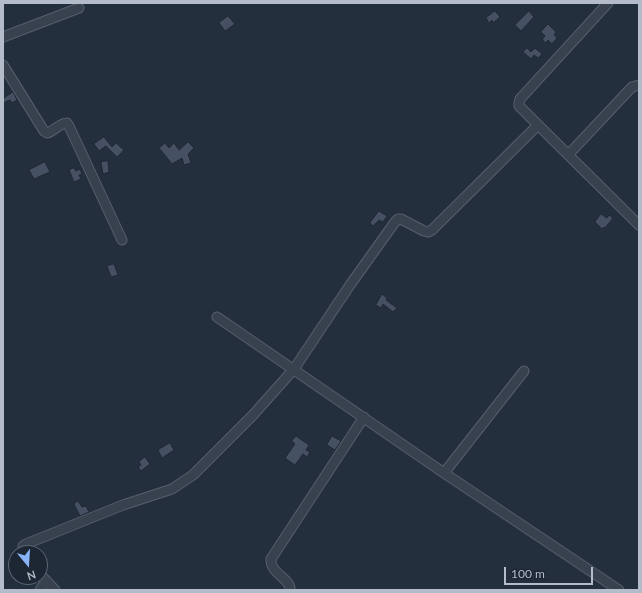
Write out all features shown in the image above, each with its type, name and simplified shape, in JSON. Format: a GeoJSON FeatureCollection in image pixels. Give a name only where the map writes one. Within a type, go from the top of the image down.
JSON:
{"type":"FeatureCollection","features":[{"type":"Feature","properties":{"kind":"street"},"geometry":{"type":"LineString","coordinates":[[608,3],[520,99],[519,106],[639,225]]}},
{"type":"Feature","properties":{"kind":"street"},"geometry":{"type":"LineString","coordinates":[[3,37],[79,8]]}},
{"type":"Feature","properties":{"kind":"street"},"geometry":{"type":"LineString","coordinates":[[3,65],[44,131],[47,133],[50,132],[64,123],[67,123],[122,240]]}},
{"type":"Feature","properties":{"kind":"street"},"geometry":{"type":"LineString","coordinates":[[568,155],[632,87],[639,85]]}},
{"type":"Feature","properties":{"kind":"street"},"geometry":{"type":"LineString","coordinates":[[24,545],[123,505],[172,489],[193,475],[253,414],[294,369],[350,285],[395,222],[398,219],[401,219],[424,231],[428,232],[432,230],[538,125]]}},
{"type":"Feature","properties":{"kind":"street"},"geometry":{"type":"LineString","coordinates":[[217,317],[444,473],[619,590]]}},
{"type":"Feature","properties":{"kind":"street"},"geometry":{"type":"LineString","coordinates":[[444,473],[524,371]]}},
{"type":"Feature","properties":{"kind":"street"},"geometry":{"type":"LineString","coordinates":[[290,590],[290,585],[272,565],[271,558],[364,417]]}},
{"type":"Feature","properties":{"kind":"building"},"geometry":{"type":"Polygon","coordinates":[[[495,11],[500,17],[493,23],[492,20],[489,23],[486,18],[495,11]]]}},
{"type":"Feature","properties":{"kind":"building"},"geometry":{"type":"Polygon","coordinates":[[[529,11],[534,17],[521,31],[515,25],[529,11]]]}},
{"type":"Feature","properties":{"kind":"building"},"geometry":{"type":"Polygon","coordinates":[[[228,16],[235,24],[225,31],[219,23],[228,16]]]}},
{"type":"Feature","properties":{"kind":"building"},"geometry":{"type":"Polygon","coordinates":[[[548,24],[556,32],[554,35],[557,38],[552,44],[548,40],[546,43],[542,40],[545,36],[541,32],[548,24]]]}},
{"type":"Feature","properties":{"kind":"building"},"geometry":{"type":"Polygon","coordinates":[[[527,48],[531,52],[535,48],[542,54],[538,58],[534,55],[531,59],[523,52],[527,48]]]}},
{"type":"Feature","properties":{"kind":"building"},"geometry":{"type":"Polygon","coordinates":[[[13,92],[17,100],[12,103],[10,100],[3,103],[3,99],[13,92]]]}},
{"type":"Feature","properties":{"kind":"building"},"geometry":{"type":"Polygon","coordinates":[[[104,137],[112,147],[116,143],[124,150],[117,157],[106,146],[99,151],[94,144],[104,137]]]}},
{"type":"Feature","properties":{"kind":"building"},"geometry":{"type":"Polygon","coordinates":[[[188,142],[194,148],[188,154],[191,163],[184,165],[182,158],[172,164],[159,148],[165,143],[169,148],[174,143],[179,150],[188,142]]]}},
{"type":"Feature","properties":{"kind":"building"},"geometry":{"type":"Polygon","coordinates":[[[108,161],[109,172],[103,174],[101,162],[108,161]]]}},
{"type":"Feature","properties":{"kind":"building"},"geometry":{"type":"Polygon","coordinates":[[[45,162],[50,172],[34,179],[29,170],[45,162]]]}},
{"type":"Feature","properties":{"kind":"building"},"geometry":{"type":"Polygon","coordinates":[[[74,168],[76,171],[80,169],[82,174],[79,175],[81,179],[74,182],[69,170],[74,168]]]}},
{"type":"Feature","properties":{"kind":"building"},"geometry":{"type":"Polygon","coordinates":[[[379,211],[387,216],[383,222],[379,220],[373,226],[370,223],[379,211]]]}},
{"type":"Feature","properties":{"kind":"building"},"geometry":{"type":"Polygon","coordinates":[[[601,214],[607,218],[609,215],[613,218],[605,228],[604,227],[602,229],[595,222],[601,214]]]}},
{"type":"Feature","properties":{"kind":"building"},"geometry":{"type":"Polygon","coordinates":[[[114,264],[118,275],[111,277],[107,266],[114,264]]]}},
{"type":"Feature","properties":{"kind":"building"},"geometry":{"type":"Polygon","coordinates":[[[382,294],[387,298],[386,300],[397,308],[393,312],[383,304],[381,308],[376,305],[382,294]]]}},
{"type":"Feature","properties":{"kind":"building"},"geometry":{"type":"Polygon","coordinates":[[[296,436],[309,445],[306,450],[310,452],[307,457],[303,454],[295,465],[285,458],[295,444],[292,441],[296,436]]]}},
{"type":"Feature","properties":{"kind":"building"},"geometry":{"type":"Polygon","coordinates":[[[332,436],[341,441],[335,450],[327,445],[332,436]]]}},
{"type":"Feature","properties":{"kind":"building"},"geometry":{"type":"Polygon","coordinates":[[[170,443],[174,450],[162,458],[158,450],[170,443]]]}},
{"type":"Feature","properties":{"kind":"building"},"geometry":{"type":"Polygon","coordinates":[[[145,457],[150,464],[141,471],[138,467],[141,465],[139,462],[145,457]]]}},
{"type":"Feature","properties":{"kind":"building"},"geometry":{"type":"Polygon","coordinates":[[[78,501],[82,507],[86,506],[89,512],[80,516],[74,504],[78,501]]]}}]}
